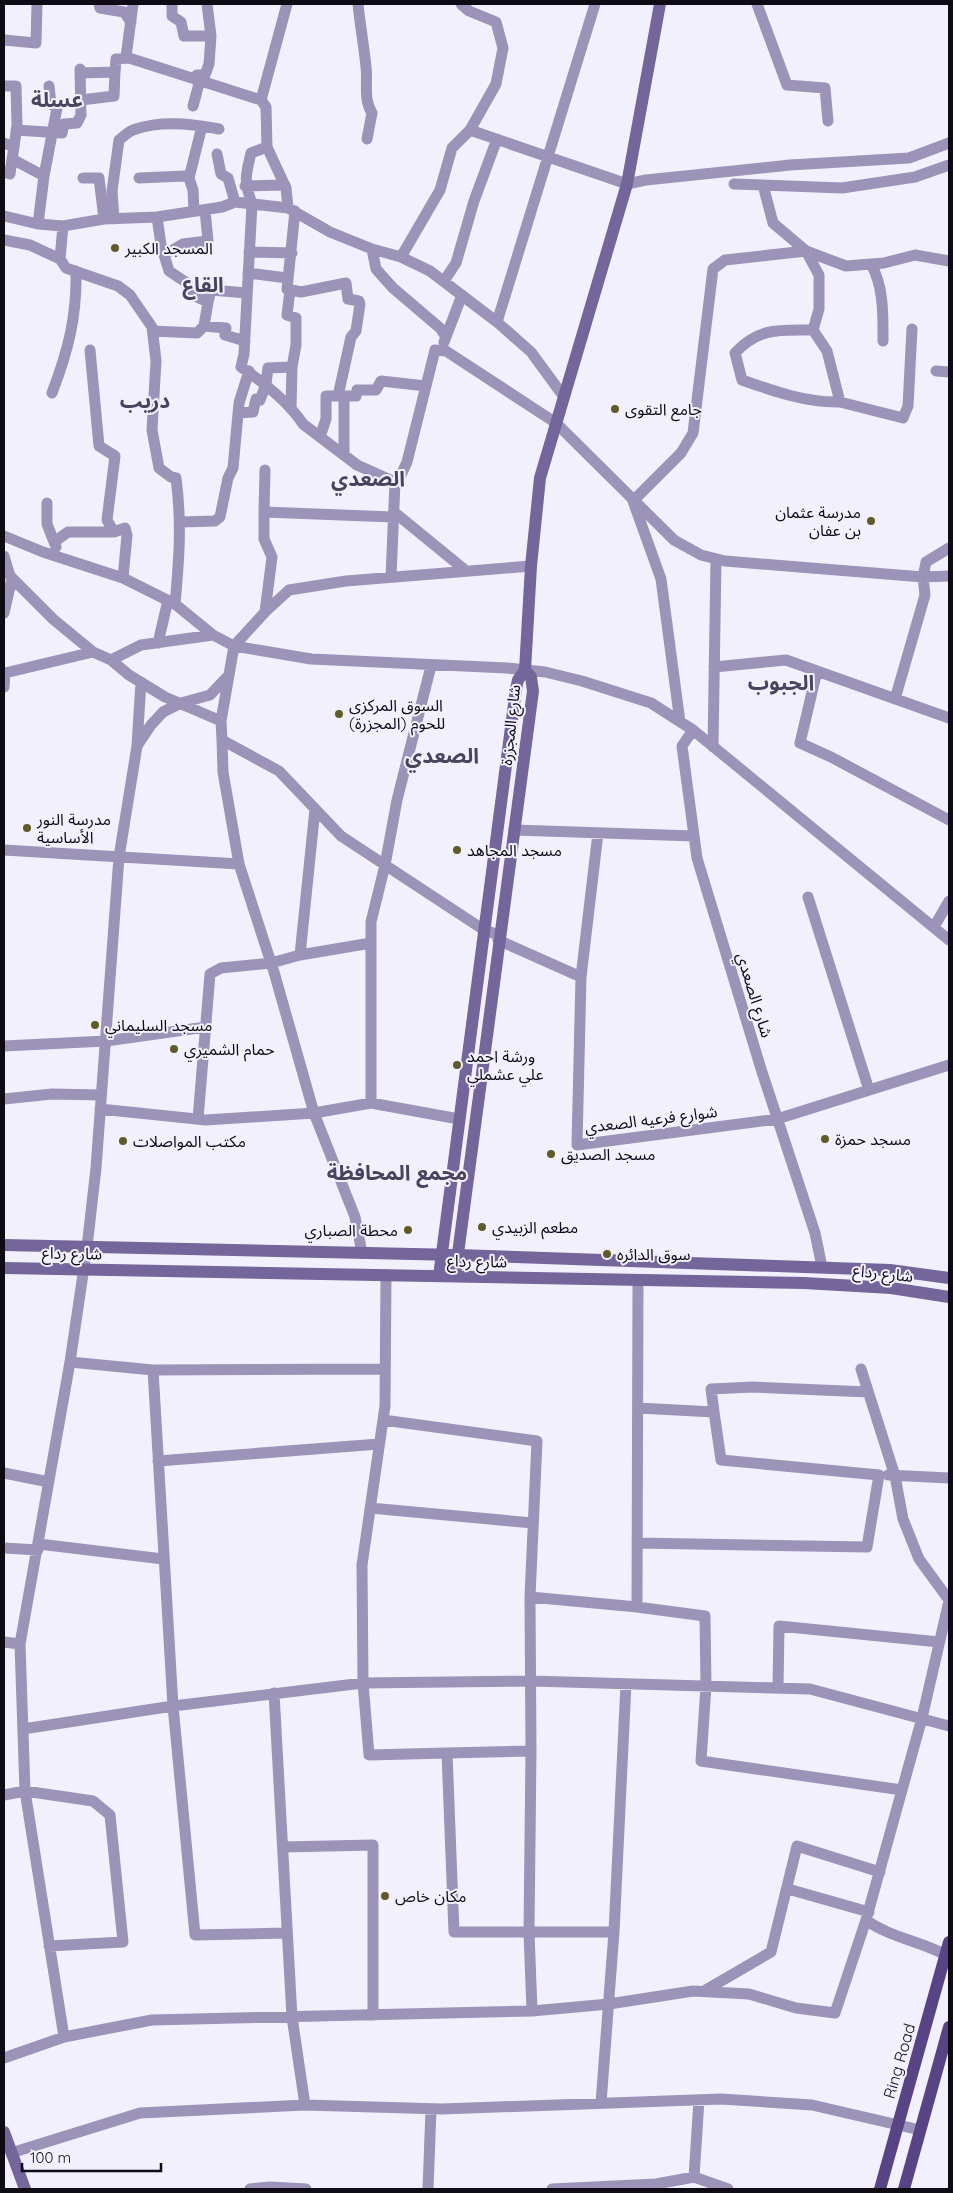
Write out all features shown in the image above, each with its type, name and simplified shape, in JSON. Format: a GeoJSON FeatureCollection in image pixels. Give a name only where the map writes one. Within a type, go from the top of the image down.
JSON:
{"type":"FeatureCollection","features":[{"type":"Feature","properties":{"kind":"main road","name":"Ring Road"},"geometry":{"type":"LineString","coordinates":[[880,2189],[949,1942]]}},
{"type":"Feature","properties":{"kind":"main road"},"geometry":{"type":"LineString","coordinates":[[904,2189],[920,2130],[946,2056],[949,2027]]}},
{"type":"Feature","properties":{"kind":"street"},"geometry":{"type":"LineString","coordinates":[[4,40],[36,43],[37,4]]}},
{"type":"Feature","properties":{"kind":"street"},"geometry":{"type":"LineString","coordinates":[[99,4],[100,8],[124,12],[131,22]]}},
{"type":"Feature","properties":{"kind":"street"},"geometry":{"type":"LineString","coordinates":[[128,58],[126,57],[133,4]]}},
{"type":"Feature","properties":{"kind":"street"},"geometry":{"type":"LineString","coordinates":[[172,4],[172,16],[181,22],[184,36],[211,36]]}},
{"type":"Feature","properties":{"kind":"street"},"geometry":{"type":"LineString","coordinates":[[192,106],[198,80],[197,75],[205,75],[208,64],[211,36],[207,4]]}},
{"type":"Feature","properties":{"kind":"street"},"geometry":{"type":"LineString","coordinates":[[261,100],[288,4]]}},
{"type":"Feature","properties":{"kind":"street"},"geometry":{"type":"LineString","coordinates":[[358,4],[366,69],[365,82],[368,107],[372,113],[367,139]]}},
{"type":"Feature","properties":{"kind":"street"},"geometry":{"type":"LineString","coordinates":[[401,257],[440,190],[452,148],[470,130],[496,84],[503,48],[496,22],[470,11],[461,4]]}},
{"type":"Feature","properties":{"kind":"street"},"geometry":{"type":"LineString","coordinates":[[497,322],[595,4]]}},
{"type":"Feature","properties":{"kind":"street"},"geometry":{"type":"LineString","coordinates":[[526,670],[531,566],[540,478],[627,184],[660,4]]}},
{"type":"Feature","properties":{"kind":"street"},"geometry":{"type":"LineString","coordinates":[[757,4],[787,85],[825,88],[828,121]]}},
{"type":"Feature","properties":{"kind":"street"},"geometry":{"type":"LineString","coordinates":[[80,100],[114,96],[116,59],[128,58],[261,100],[266,107],[267,146],[285,185],[291,209],[292,253],[287,316],[296,318],[291,409]]}},
{"type":"Feature","properties":{"kind":"street"},"geometry":{"type":"LineString","coordinates":[[16,130],[62,132],[64,124],[77,123],[81,116],[80,71],[115,72]]}},
{"type":"Feature","properties":{"kind":"street"},"geometry":{"type":"LineString","coordinates":[[4,86],[16,86],[16,130],[10,150],[10,174],[4,172]]}},
{"type":"Feature","properties":{"kind":"street"},"geometry":{"type":"LineString","coordinates":[[38,224],[44,176],[54,133],[57,108],[51,104],[49,86]]}},
{"type":"Feature","properties":{"kind":"street"},"geometry":{"type":"LineString","coordinates":[[109,219],[119,140],[134,129],[142,128],[191,124],[219,129]]}},
{"type":"Feature","properties":{"kind":"street"},"geometry":{"type":"LineString","coordinates":[[164,251],[171,251],[183,244],[208,241],[189,178],[202,126]]}},
{"type":"Feature","properties":{"kind":"street"},"geometry":{"type":"LineString","coordinates":[[470,130],[627,184],[646,180],[780,166],[909,158],[949,143]]}},
{"type":"Feature","properties":{"kind":"street"},"geometry":{"type":"LineString","coordinates":[[444,281],[456,263],[474,201],[497,140]]}},
{"type":"Feature","properties":{"kind":"street"},"geometry":{"type":"LineString","coordinates":[[267,146],[251,153],[245,177],[245,186],[252,204],[245,341],[241,367],[250,371],[266,384],[303,424],[357,465],[395,482]]}},
{"type":"Feature","properties":{"kind":"street"},"geometry":{"type":"LineString","coordinates":[[10,150],[44,176]]}},
{"type":"Feature","properties":{"kind":"street"},"geometry":{"type":"LineString","coordinates":[[217,154],[220,174],[228,178],[235,202]]}},
{"type":"Feature","properties":{"kind":"street"},"geometry":{"type":"LineString","coordinates":[[734,184],[842,188],[915,177],[949,165]]}},
{"type":"Feature","properties":{"kind":"street"},"geometry":{"type":"LineString","coordinates":[[139,178],[185,176],[189,178]]}},
{"type":"Feature","properties":{"kind":"street"},"geometry":{"type":"LineString","coordinates":[[83,178],[99,178],[109,219]]}},
{"type":"Feature","properties":{"kind":"street"},"geometry":{"type":"LineString","coordinates":[[245,186],[285,185]]}},
{"type":"Feature","properties":{"kind":"street"},"geometry":{"type":"LineString","coordinates":[[762,185],[773,223],[806,251],[846,266],[871,264],[915,255],[949,261]]}},
{"type":"Feature","properties":{"kind":"street"},"geometry":{"type":"LineString","coordinates":[[4,216],[38,224],[63,226],[109,219],[157,217],[222,208],[235,202],[291,209],[330,232],[372,249],[401,257],[430,271],[497,322],[531,352],[564,396]]}},
{"type":"Feature","properties":{"kind":"street"},"geometry":{"type":"LineString","coordinates":[[157,217],[161,245],[169,271],[187,284],[188,293],[208,302]]}},
{"type":"Feature","properties":{"kind":"street"},"geometry":{"type":"LineString","coordinates":[[60,259],[63,226]]}},
{"type":"Feature","properties":{"kind":"street"},"geometry":{"type":"LineString","coordinates":[[4,240],[30,245],[60,259],[66,268],[118,286],[130,294],[152,327],[156,361],[152,430],[159,468],[171,477],[176,478],[181,522],[172,602],[158,643]]}},
{"type":"Feature","properties":{"kind":"street"},"geometry":{"type":"LineString","coordinates":[[372,249],[376,270],[393,288],[440,328],[446,337]]}},
{"type":"Feature","properties":{"kind":"street"},"geometry":{"type":"LineString","coordinates":[[806,251],[819,275],[819,309],[813,330],[827,352],[840,402]]}},
{"type":"Feature","properties":{"kind":"street"},"geometry":{"type":"LineString","coordinates":[[633,501],[680,453],[693,434],[713,270],[716,265],[725,260],[806,251]]}},
{"type":"Feature","properties":{"kind":"street"},"geometry":{"type":"LineString","coordinates":[[249,252],[292,253]]}},
{"type":"Feature","properties":{"kind":"street"},"geometry":{"type":"LineString","coordinates":[[871,264],[878,276],[883,315],[883,341]]}},
{"type":"Feature","properties":{"kind":"street"},"geometry":{"type":"LineString","coordinates":[[52,393],[65,358],[74,322],[76,272]]}},
{"type":"Feature","properties":{"kind":"street"},"geometry":{"type":"LineString","coordinates":[[248,273],[289,284],[300,292],[346,283],[348,298],[359,301],[356,331],[351,337],[341,396],[344,455]]}},
{"type":"Feature","properties":{"kind":"street"},"geometry":{"type":"LineString","coordinates":[[153,331],[197,333],[204,326],[211,290],[247,293]]}},
{"type":"Feature","properties":{"kind":"street"},"geometry":{"type":"LineString","coordinates":[[446,351],[444,342],[462,295]]}},
{"type":"Feature","properties":{"kind":"street"},"geometry":{"type":"LineString","coordinates":[[204,326],[226,328],[225,335],[245,341]]}},
{"type":"Feature","properties":{"kind":"street"},"geometry":{"type":"LineString","coordinates":[[813,330],[773,330],[747,340],[735,353],[742,380],[783,393],[826,402],[840,402],[903,418],[908,406],[912,329]]}},
{"type":"Feature","properties":{"kind":"street"},"geometry":{"type":"LineString","coordinates":[[90,350],[99,446],[115,456],[107,520],[114,532]]}},
{"type":"Feature","properties":{"kind":"street"},"geometry":{"type":"LineString","coordinates":[[391,577],[395,482],[401,475],[407,462],[435,350],[446,351],[556,423],[674,540],[694,552],[716,559],[923,577],[949,576]]}},
{"type":"Feature","properties":{"kind":"street"},"geometry":{"type":"LineString","coordinates":[[238,413],[253,412],[256,399],[260,400],[266,384],[268,368],[292,367]]}},
{"type":"Feature","properties":{"kind":"street"},"geometry":{"type":"LineString","coordinates":[[181,522],[215,522],[220,517],[228,478],[232,468],[239,403],[250,371]]}},
{"type":"Feature","properties":{"kind":"street"},"geometry":{"type":"LineString","coordinates":[[936,371],[949,372]]}},
{"type":"Feature","properties":{"kind":"street"},"geometry":{"type":"LineString","coordinates":[[320,437],[326,418],[326,396],[356,396],[357,390],[376,390],[381,381],[426,386]]}},
{"type":"Feature","properties":{"kind":"street"},"geometry":{"type":"LineString","coordinates":[[265,612],[272,558],[264,539],[266,470]]}},
{"type":"Feature","properties":{"kind":"street"},"geometry":{"type":"LineString","coordinates":[[633,501],[661,579],[680,722]]}},
{"type":"Feature","properties":{"kind":"street"},"geometry":{"type":"LineString","coordinates":[[47,503],[47,524],[60,558]]}},
{"type":"Feature","properties":{"kind":"street"},"geometry":{"type":"LineString","coordinates":[[264,512],[393,514],[465,570]]}},
{"type":"Feature","properties":{"kind":"street"},"geometry":{"type":"LineString","coordinates":[[54,542],[68,532],[114,532],[125,528],[127,535],[123,578]]}},
{"type":"Feature","properties":{"kind":"street"},"geometry":{"type":"LineString","coordinates":[[4,536],[60,558],[123,578],[172,602],[213,636],[234,646],[311,658],[526,670],[564,676],[651,703],[693,730],[949,940]]}},
{"type":"Feature","properties":{"kind":"street"},"geometry":{"type":"LineString","coordinates":[[31,547],[14,547],[4,557],[12,578],[53,619],[93,652],[111,660],[141,682],[180,703],[222,721]]}},
{"type":"Feature","properties":{"kind":"street"},"geometry":{"type":"LineString","coordinates":[[896,699],[925,595],[923,577],[926,562],[949,548]]}},
{"type":"Feature","properties":{"kind":"street"},"geometry":{"type":"LineString","coordinates":[[714,747],[716,559]]}},
{"type":"Feature","properties":{"kind":"street"},"geometry":{"type":"LineString","coordinates":[[362,1253],[355,1217],[314,1113],[271,963],[239,864],[223,772],[222,740],[222,721],[234,646],[265,612],[289,590],[391,577],[531,566]]}},
{"type":"Feature","properties":{"kind":"street"},"geometry":{"type":"LineString","coordinates":[[4,612],[12,578]]}},
{"type":"Feature","properties":{"kind":"street"},"geometry":{"type":"LineString","coordinates":[[111,660],[141,645],[213,636]]}},
{"type":"Feature","properties":{"kind":"street"},"geometry":{"type":"LineString","coordinates":[[4,682],[5,673],[93,652]]}},
{"type":"Feature","properties":{"kind":"street"},"geometry":{"type":"LineString","coordinates":[[714,667],[786,660],[949,718]]}},
{"type":"Feature","properties":{"kind":"street"},"geometry":{"type":"LineString","coordinates":[[371,1102],[371,922],[385,865],[397,800],[431,666]]}},
{"type":"Feature","properties":{"kind":"street","name":"شارع المجزرة"},"geometry":{"type":"LineString","coordinates":[[439,1276],[517,685],[526,670],[531,677],[533,691],[455,1276]]}},
{"type":"Feature","properties":{"kind":"street"},"geometry":{"type":"LineString","coordinates":[[817,671],[800,743],[832,757],[949,820]]}},
{"type":"Feature","properties":{"kind":"street"},"geometry":{"type":"LineString","coordinates":[[137,746],[151,725],[163,712],[180,703],[210,694],[228,675]]}},
{"type":"Feature","properties":{"kind":"street"},"geometry":{"type":"LineString","coordinates":[[64,2037],[25,1791],[20,1644],[70,1362],[87,1247],[106,1042],[119,857],[137,746],[141,682]]}},
{"type":"Feature","properties":{"kind":"street","name":"شارع الصعدي"},"geometry":{"type":"LineString","coordinates":[[693,730],[682,746],[697,858],[777,1119],[815,1233],[822,1267]]}},
{"type":"Feature","properties":{"kind":"street"},"geometry":{"type":"LineString","coordinates":[[222,740],[279,772],[341,836],[385,865],[484,930],[582,977]]}},
{"type":"Feature","properties":{"kind":"street"},"geometry":{"type":"LineString","coordinates":[[300,955],[315,809]]}},
{"type":"Feature","properties":{"kind":"street"},"geometry":{"type":"LineString","coordinates":[[514,830],[694,836]]}},
{"type":"Feature","properties":{"kind":"street","name":"شوارع فرعيه الصعدي"},"geometry":{"type":"LineString","coordinates":[[598,833],[582,977],[577,1144],[777,1119]]}},
{"type":"Feature","properties":{"kind":"street"},"geometry":{"type":"LineString","coordinates":[[4,850],[239,864]]}},
{"type":"Feature","properties":{"kind":"street"},"geometry":{"type":"LineString","coordinates":[[808,897],[869,1090]]}},
{"type":"Feature","properties":{"kind":"street"},"geometry":{"type":"LineString","coordinates":[[934,928],[949,901]]}},
{"type":"Feature","properties":{"kind":"street"},"geometry":{"type":"LineString","coordinates":[[198,1119],[210,974],[221,968],[271,963],[300,955],[371,943]]}},
{"type":"Feature","properties":{"kind":"street"},"geometry":{"type":"LineString","coordinates":[[4,1046],[106,1042],[206,1027]]}},
{"type":"Feature","properties":{"kind":"street"},"geometry":{"type":"LineString","coordinates":[[777,1119],[949,1065]]}},
{"type":"Feature","properties":{"kind":"street"},"geometry":{"type":"LineString","coordinates":[[4,1100],[52,1094],[101,1095]]}},
{"type":"Feature","properties":{"kind":"street"},"geometry":{"type":"LineString","coordinates":[[100,1109],[198,1119],[314,1113],[371,1102],[459,1119]]}},
{"type":"Feature","properties":{"kind":"street","name":"شارع رداع"},"geometry":{"type":"LineString","coordinates":[[4,1245],[458,1255],[822,1267],[890,1270],[949,1278]]}},
{"type":"Feature","properties":{"kind":"street","name":"شارع رداع"},"geometry":{"type":"LineString","coordinates":[[4,1268],[804,1283],[891,1288],[949,1297]]}},
{"type":"Feature","properties":{"kind":"street"},"geometry":{"type":"LineString","coordinates":[[386,1275],[383,1420],[362,1565],[363,1683],[369,1755],[531,1751]]}},
{"type":"Feature","properties":{"kind":"street"},"geometry":{"type":"LineString","coordinates":[[637,1607],[638,1280]]}},
{"type":"Feature","properties":{"kind":"street"},"geometry":{"type":"LineString","coordinates":[[70,1362],[153,1370],[385,1369]]}},
{"type":"Feature","properties":{"kind":"street"},"geometry":{"type":"LineString","coordinates":[[4,2058],[64,2037],[152,2020],[532,2011],[609,2004],[693,1991],[749,1994],[796,2008],[835,2014],[868,1916],[922,1718],[949,1601],[919,1559],[903,1519],[895,1476],[861,1369]]}},
{"type":"Feature","properties":{"kind":"street"},"geometry":{"type":"LineString","coordinates":[[153,1370],[173,1706],[195,1935],[287,1933]]}},
{"type":"Feature","properties":{"kind":"street"},"geometry":{"type":"LineString","coordinates":[[868,1392],[753,1387],[711,1389],[721,1460],[878,1475],[949,1478]]}},
{"type":"Feature","properties":{"kind":"street"},"geometry":{"type":"LineString","coordinates":[[638,1408],[714,1412]]}},
{"type":"Feature","properties":{"kind":"street"},"geometry":{"type":"LineString","coordinates":[[383,1420],[537,1441],[530,1597],[529,1932],[532,2011]]}},
{"type":"Feature","properties":{"kind":"street"},"geometry":{"type":"LineString","coordinates":[[158,1461],[379,1444]]}},
{"type":"Feature","properties":{"kind":"street"},"geometry":{"type":"LineString","coordinates":[[4,1473],[49,1482]]}},
{"type":"Feature","properties":{"kind":"street"},"geometry":{"type":"LineString","coordinates":[[638,1544],[867,1547],[878,1475]]}},
{"type":"Feature","properties":{"kind":"street"},"geometry":{"type":"LineString","coordinates":[[370,1508],[533,1523]]}},
{"type":"Feature","properties":{"kind":"street"},"geometry":{"type":"LineString","coordinates":[[4,1548],[38,1547],[163,1559]]}},
{"type":"Feature","properties":{"kind":"street"},"geometry":{"type":"LineString","coordinates":[[530,1597],[637,1607],[705,1616],[706,1686],[701,1761],[902,1790]]}},
{"type":"Feature","properties":{"kind":"street"},"geometry":{"type":"LineString","coordinates":[[778,1688],[779,1626],[939,1642]]}},
{"type":"Feature","properties":{"kind":"street"},"geometry":{"type":"LineString","coordinates":[[4,1642],[20,1644]]}},
{"type":"Feature","properties":{"kind":"street"},"geometry":{"type":"LineString","coordinates":[[23,1729],[173,1706],[363,1683],[531,1681],[810,1689],[949,1726]]}},
{"type":"Feature","properties":{"kind":"street"},"geometry":{"type":"LineString","coordinates":[[601,2103],[614,1932],[626,1684]]}},
{"type":"Feature","properties":{"kind":"street"},"geometry":{"type":"LineString","coordinates":[[274,1693],[292,2018],[305,2106]]}},
{"type":"Feature","properties":{"kind":"street"},"geometry":{"type":"LineString","coordinates":[[447,1753],[454,1932],[614,1932]]}},
{"type":"Feature","properties":{"kind":"street"},"geometry":{"type":"LineString","coordinates":[[4,1795],[25,1791],[93,1801],[110,1815],[123,1942],[49,1946]]}},
{"type":"Feature","properties":{"kind":"street"},"geometry":{"type":"LineString","coordinates":[[283,1847],[373,1845],[373,2015]]}},
{"type":"Feature","properties":{"kind":"street"},"geometry":{"type":"LineString","coordinates":[[702,1992],[771,1952],[788,1889],[797,1846],[880,1872]]}},
{"type":"Feature","properties":{"kind":"street"},"geometry":{"type":"LineString","coordinates":[[788,1889],[868,1916],[878,1929],[929,1946],[946,1955]]}},
{"type":"Feature","properties":{"kind":"street"},"geometry":{"type":"LineString","coordinates":[[11,2153],[140,2113],[305,2106],[431,2109],[721,2099],[812,2105],[920,2130]]}},
{"type":"Feature","properties":{"kind":"street"},"geometry":{"type":"LineString","coordinates":[[694,2177],[699,2100]]}},
{"type":"Feature","properties":{"kind":"street"},"geometry":{"type":"LineString","coordinates":[[428,2189],[431,2109]]}},
{"type":"Feature","properties":{"kind":"street"},"geometry":{"type":"LineString","coordinates":[[4,2132],[25,2189]]}},
{"type":"Feature","properties":{"kind":"street"},"geometry":{"type":"LineString","coordinates":[[552,2189],[656,2184],[694,2177],[728,2189]]}},
{"type":"Feature","properties":{"kind":"street"},"geometry":{"type":"LineString","coordinates":[[250,2189],[270,2187],[306,2189]]}},
{"type":"Feature","properties":{"kind":"place","name":"المسجد الكبير"},"geometry":{"type":"Point","coordinates":[115,248]}},
{"type":"Feature","properties":{"kind":"place","name":"جامع التقوى"},"geometry":{"type":"Point","coordinates":[615,409]}},
{"type":"Feature","properties":{"kind":"place","name":"مدرسة عثمان بن عفان"},"geometry":{"type":"Point","coordinates":[871,521]}},
{"type":"Feature","properties":{"kind":"place","name":"السوق المركزي للحوم (المجزرة)"},"geometry":{"type":"Point","coordinates":[339,714]}},
{"type":"Feature","properties":{"kind":"place","name":"مدرسة النور الأساسية"},"geometry":{"type":"Point","coordinates":[27,828]}},
{"type":"Feature","properties":{"kind":"place","name":"مسجد المجاهد"},"geometry":{"type":"Point","coordinates":[457,850]}},
{"type":"Feature","properties":{"kind":"place","name":"مسجد السليماني"},"geometry":{"type":"Point","coordinates":[95,1025]}},
{"type":"Feature","properties":{"kind":"place","name":"حمام الشميري"},"geometry":{"type":"Point","coordinates":[174,1049]}},
{"type":"Feature","properties":{"kind":"place","name":"ورشة احمد علي عشملي"},"geometry":{"type":"Point","coordinates":[457,1065]}},
{"type":"Feature","properties":{"kind":"place","name":"مسجد حمزة"},"geometry":{"type":"Point","coordinates":[825,1139]}},
{"type":"Feature","properties":{"kind":"place","name":"مكتب المواصلات"},"geometry":{"type":"Point","coordinates":[123,1141]}},
{"type":"Feature","properties":{"kind":"place","name":"مسجد الصديق"},"geometry":{"type":"Point","coordinates":[551,1154]}},
{"type":"Feature","properties":{"kind":"place","name":"مطعم الزبيدي"},"geometry":{"type":"Point","coordinates":[482,1227]}},
{"type":"Feature","properties":{"kind":"place","name":"محطة الصباري"},"geometry":{"type":"Point","coordinates":[408,1230]}},
{"type":"Feature","properties":{"kind":"place","name":"سوق الدائره"},"geometry":{"type":"Point","coordinates":[607,1254]}},
{"type":"Feature","properties":{"kind":"place","name":"مكان خاص"},"geometry":{"type":"Point","coordinates":[385,1896]}},
{"type":"Feature","properties":{"kind":"district","name":"عسلة"},"geometry":{"type":"Point","coordinates":[57,100]}},
{"type":"Feature","properties":{"kind":"district","name":"القاع"},"geometry":{"type":"Point","coordinates":[203,285]}},
{"type":"Feature","properties":{"kind":"district","name":"دريب"},"geometry":{"type":"Point","coordinates":[145,401]}},
{"type":"Feature","properties":{"kind":"district","name":"الصعدي"},"geometry":{"type":"Point","coordinates":[368,479]}},
{"type":"Feature","properties":{"kind":"district","name":"الجبوب"},"geometry":{"type":"Point","coordinates":[781,683]}},
{"type":"Feature","properties":{"kind":"district","name":"الصعدي"},"geometry":{"type":"Point","coordinates":[442,756]}},
{"type":"Feature","properties":{"kind":"district","name":"مجمع المحافظة"},"geometry":{"type":"Point","coordinates":[397,1173]}}]}
